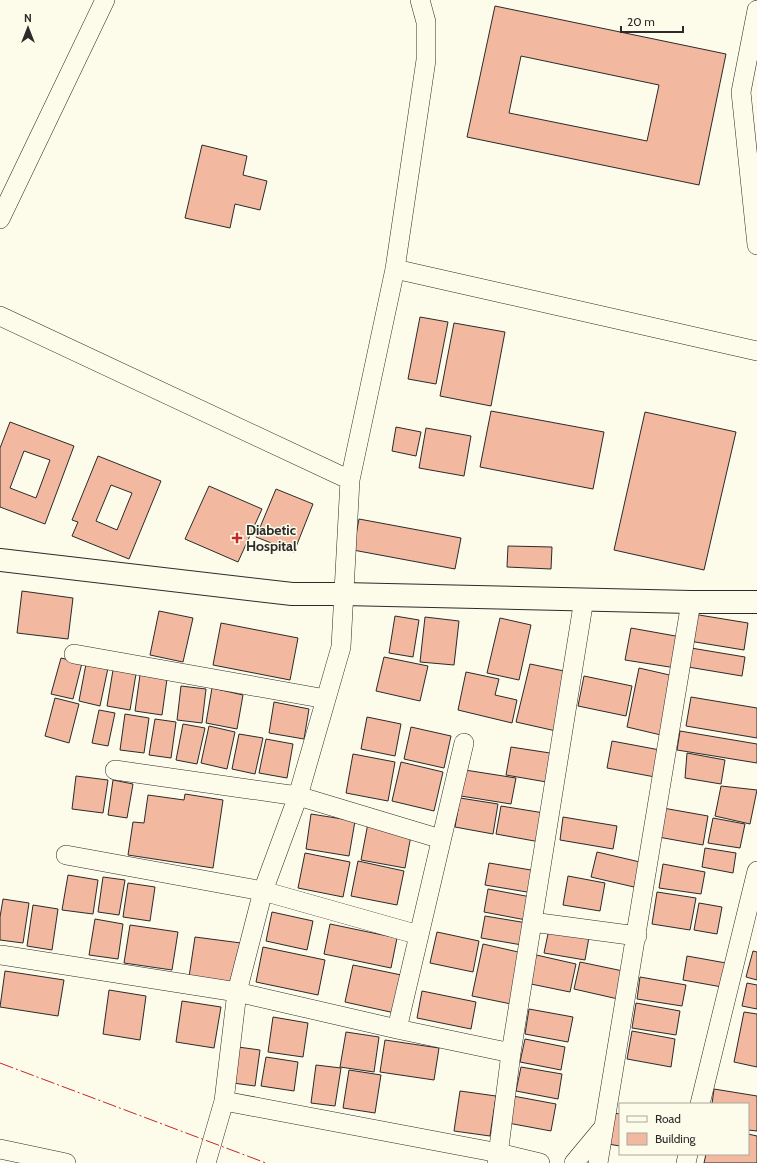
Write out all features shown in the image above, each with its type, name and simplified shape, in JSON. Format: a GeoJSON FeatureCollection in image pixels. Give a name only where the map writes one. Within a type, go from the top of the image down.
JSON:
{"type":"FeatureCollection","features":[{"type":"Feature","properties":{"kind":"street"},"geometry":{"type":"LineString","coordinates":[[0,219],[105,0]]}},
{"type":"Feature","properties":{"kind":"street"},"geometry":{"type":"LineString","coordinates":[[206,1163],[224,1101],[237,992],[263,891],[298,796],[341,647],[350,480],[395,269],[426,60],[426,22],[420,0]]}},
{"type":"Feature","properties":{"kind":"street"},"geometry":{"type":"LineString","coordinates":[[757,10],[741,92],[757,245]]}},
{"type":"Feature","properties":{"kind":"street"},"geometry":{"type":"LineString","coordinates":[[395,269],[757,351]]}},
{"type":"Feature","properties":{"kind":"street"},"geometry":{"type":"LineString","coordinates":[[0,316],[350,480]]}},
{"type":"Feature","properties":{"kind":"street"},"geometry":{"type":"LineString","coordinates":[[0,560],[292,594],[757,602]]}},
{"type":"Feature","properties":{"kind":"street"},"geometry":{"type":"LineString","coordinates":[[498,1158],[511,1053],[584,599]]}},
{"type":"Feature","properties":{"kind":"street"},"geometry":{"type":"LineString","coordinates":[[598,1163],[637,936],[691,602]]}},
{"type":"Feature","properties":{"kind":"street"},"geometry":{"type":"LineString","coordinates":[[74,654],[326,699]]}},
{"type":"Feature","properties":{"kind":"street"},"geometry":{"type":"LineString","coordinates":[[397,1029],[464,743]]}},
{"type":"Feature","properties":{"kind":"street"},"geometry":{"type":"LineString","coordinates":[[115,770],[298,796],[441,839]]}},
{"type":"Feature","properties":{"kind":"street"},"geometry":{"type":"LineString","coordinates":[[66,855],[263,891],[419,934]]}},
{"type":"Feature","properties":{"kind":"street"},"geometry":{"type":"LineString","coordinates":[[700,1103],[757,871]]}},
{"type":"Feature","properties":{"kind":"street"},"geometry":{"type":"LineString","coordinates":[[532,922],[637,936]]}},
{"type":"Feature","properties":{"kind":"street"},"geometry":{"type":"LineString","coordinates":[[1,955],[237,992],[397,1029],[511,1053]]}},
{"type":"Feature","properties":{"kind":"street"},"geometry":{"type":"LineString","coordinates":[[224,1101],[498,1158],[540,1163]]}},
{"type":"Feature","properties":{"kind":"street"},"geometry":{"type":"LineString","coordinates":[[574,1163],[604,1127]]}},
{"type":"Feature","properties":{"kind":"street"},"geometry":{"type":"LineString","coordinates":[[0,1149],[66,1163]]}},
{"type":"Feature","properties":{"kind":"building"},"geometry":{"type":"Polygon","coordinates":[[[495,6],[726,54],[699,185],[467,137],[495,6]]]}},
{"type":"Feature","properties":{"kind":"building"},"geometry":{"type":"Polygon","coordinates":[[[521,56],[659,85],[647,141],[509,113],[521,56]]]}},
{"type":"Feature","properties":{"kind":"building"},"geometry":{"type":"Polygon","coordinates":[[[202,145],[247,156],[243,175],[267,181],[260,210],[235,204],[230,228],[185,218],[202,145]]]}},
{"type":"Feature","properties":{"kind":"building"},"geometry":{"type":"Polygon","coordinates":[[[420,317],[448,322],[436,384],[408,379],[420,317]]]}},
{"type":"Feature","properties":{"kind":"building"},"geometry":{"type":"Polygon","coordinates":[[[454,323],[505,332],[491,406],[440,396],[454,323]]]}},
{"type":"Feature","properties":{"kind":"building"},"geometry":{"type":"Polygon","coordinates":[[[491,411],[604,432],[593,489],[480,467],[491,411]]]}},
{"type":"Feature","properties":{"kind":"building"},"geometry":{"type":"Polygon","coordinates":[[[645,412],[736,432],[704,570],[614,550],[645,412]]]}},
{"type":"Feature","properties":{"kind":"building"},"geometry":{"type":"Polygon","coordinates":[[[10,422],[74,446],[45,524],[0,507],[0,448],[10,422]]]}},
{"type":"Feature","properties":{"kind":"building"},"geometry":{"type":"Polygon","coordinates":[[[396,427],[421,432],[416,456],[392,451],[396,427]]]}},
{"type":"Feature","properties":{"kind":"building"},"geometry":{"type":"Polygon","coordinates":[[[426,428],[471,436],[464,476],[419,468],[426,428]]]}},
{"type":"Feature","properties":{"kind":"building"},"geometry":{"type":"Polygon","coordinates":[[[24,451],[50,460],[36,498],[10,488],[24,451]]]}},
{"type":"Feature","properties":{"kind":"building"},"geometry":{"type":"Polygon","coordinates":[[[98,456],[161,481],[129,559],[72,536],[78,522],[72,520],[98,456]],[[111,485],[96,521],[117,530],[132,493],[111,485]]]}},
{"type":"Feature","properties":{"kind":"building"},"geometry":{"type":"Polygon","coordinates":[[[209,486],[262,509],[238,562],[185,539],[209,486]]]}},
{"type":"Feature","properties":{"kind":"building"},"geometry":{"type":"Polygon","coordinates":[[[276,489],[313,504],[294,552],[256,537],[276,489]]]}},
{"type":"Feature","properties":{"kind":"building"},"geometry":{"type":"Polygon","coordinates":[[[359,519],[461,538],[455,569],[353,550],[359,519]]]}},
{"type":"Feature","properties":{"kind":"building"},"geometry":{"type":"Polygon","coordinates":[[[508,546],[552,547],[551,569],[507,567],[508,546]]]}},
{"type":"Feature","properties":{"kind":"building"},"geometry":{"type":"Polygon","coordinates":[[[22,591],[73,598],[68,639],[17,633],[22,591]]]}},
{"type":"Feature","properties":{"kind":"building"},"geometry":{"type":"Polygon","coordinates":[[[159,611],[193,618],[183,662],[150,655],[159,611]]]}},
{"type":"Feature","properties":{"kind":"building"},"geometry":{"type":"Polygon","coordinates":[[[693,614],[748,623],[744,650],[689,641],[693,614]]]}},
{"type":"Feature","properties":{"kind":"building"},"geometry":{"type":"Polygon","coordinates":[[[395,616],[419,620],[413,657],[389,653],[395,616]]]}},
{"type":"Feature","properties":{"kind":"building"},"geometry":{"type":"Polygon","coordinates":[[[425,617],[459,621],[454,665],[420,662],[425,617]]]}},
{"type":"Feature","properties":{"kind":"building"},"geometry":{"type":"Polygon","coordinates":[[[500,618],[531,625],[519,680],[487,673],[500,618]]]}},
{"type":"Feature","properties":{"kind":"building"},"geometry":{"type":"Polygon","coordinates":[[[221,623],[298,638],[290,680],[213,665],[221,623]]]}},
{"type":"Feature","properties":{"kind":"building"},"geometry":{"type":"Polygon","coordinates":[[[631,628],[681,637],[676,668],[625,660],[631,628]]]}},
{"type":"Feature","properties":{"kind":"building"},"geometry":{"type":"Polygon","coordinates":[[[691,648],[745,657],[742,676],[688,667],[691,648]]]}},
{"type":"Feature","properties":{"kind":"building"},"geometry":{"type":"Polygon","coordinates":[[[384,657],[428,666],[420,701],[376,691],[384,657]]]}},
{"type":"Feature","properties":{"kind":"building"},"geometry":{"type":"Polygon","coordinates":[[[61,658],[82,663],[73,699],[51,694],[61,658]]]}},
{"type":"Feature","properties":{"kind":"building"},"geometry":{"type":"Polygon","coordinates":[[[86,664],[108,668],[100,706],[79,701],[86,664]]]}},
{"type":"Feature","properties":{"kind":"building"},"geometry":{"type":"Polygon","coordinates":[[[530,664],[569,672],[556,731],[516,722],[530,664]]]}},
{"type":"Feature","properties":{"kind":"building"},"geometry":{"type":"Polygon","coordinates":[[[639,668],[674,676],[661,735],[627,727],[639,668]]]}},
{"type":"Feature","properties":{"kind":"building"},"geometry":{"type":"Polygon","coordinates":[[[113,670],[136,674],[130,710],[107,706],[113,670]]]}},
{"type":"Feature","properties":{"kind":"building"},"geometry":{"type":"Polygon","coordinates":[[[466,672],[499,679],[495,695],[517,700],[512,723],[458,710],[466,672]]]}},
{"type":"Feature","properties":{"kind":"building"},"geometry":{"type":"Polygon","coordinates":[[[140,675],[167,679],[162,715],[135,711],[140,675]]]}},
{"type":"Feature","properties":{"kind":"building"},"geometry":{"type":"Polygon","coordinates":[[[584,676],[632,686],[626,716],[578,706],[584,676]]]}},
{"type":"Feature","properties":{"kind":"building"},"geometry":{"type":"Polygon","coordinates":[[[181,686],[206,689],[202,723],[177,720],[181,686]]]}},
{"type":"Feature","properties":{"kind":"building"},"geometry":{"type":"Polygon","coordinates":[[[212,688],[243,695],[237,729],[206,723],[212,688]]]}},
{"type":"Feature","properties":{"kind":"building"},"geometry":{"type":"Polygon","coordinates":[[[691,697],[757,708],[757,738],[686,726],[691,697]]]}},
{"type":"Feature","properties":{"kind":"building"},"geometry":{"type":"Polygon","coordinates":[[[55,698],[79,704],[69,743],[45,736],[55,698]]]}},
{"type":"Feature","properties":{"kind":"building"},"geometry":{"type":"Polygon","coordinates":[[[274,702],[309,709],[304,739],[269,733],[274,702]]]}},
{"type":"Feature","properties":{"kind":"building"},"geometry":{"type":"Polygon","coordinates":[[[99,710],[115,713],[108,746],[92,743],[99,710]]]}},
{"type":"Feature","properties":{"kind":"building"},"geometry":{"type":"Polygon","coordinates":[[[125,714],[149,718],[144,753],[120,750],[125,714]]]}},
{"type":"Feature","properties":{"kind":"building"},"geometry":{"type":"Polygon","coordinates":[[[367,717],[401,724],[395,756],[361,749],[367,717]]]}},
{"type":"Feature","properties":{"kind":"building"},"geometry":{"type":"Polygon","coordinates":[[[155,719],[176,722],[171,758],[149,755],[155,719]]]}},
{"type":"Feature","properties":{"kind":"building"},"geometry":{"type":"Polygon","coordinates":[[[183,724],[205,728],[197,764],[176,760],[183,724]]]}},
{"type":"Feature","properties":{"kind":"building"},"geometry":{"type":"Polygon","coordinates":[[[209,726],[235,732],[227,769],[201,763],[209,726]]]}},
{"type":"Feature","properties":{"kind":"building"},"geometry":{"type":"Polygon","coordinates":[[[411,727],[451,736],[444,768],[404,759],[411,727]]]}},
{"type":"Feature","properties":{"kind":"building"},"geometry":{"type":"Polygon","coordinates":[[[680,731],[757,744],[757,763],[677,750],[680,731]]]}},
{"type":"Feature","properties":{"kind":"building"},"geometry":{"type":"Polygon","coordinates":[[[239,734],[263,738],[255,774],[232,769],[239,734]]]}},
{"type":"Feature","properties":{"kind":"building"},"geometry":{"type":"Polygon","coordinates":[[[266,739],[293,744],[287,778],[259,773],[266,739]]]}},
{"type":"Feature","properties":{"kind":"building"},"geometry":{"type":"Polygon","coordinates":[[[612,741],[660,750],[655,777],[607,768],[612,741]]]}},
{"type":"Feature","properties":{"kind":"building"},"geometry":{"type":"Polygon","coordinates":[[[511,747],[563,755],[558,784],[506,775],[511,747]]]}},
{"type":"Feature","properties":{"kind":"building"},"geometry":{"type":"Polygon","coordinates":[[[687,753],[725,760],[721,784],[685,778],[687,753]]]}},
{"type":"Feature","properties":{"kind":"building"},"geometry":{"type":"Polygon","coordinates":[[[353,754],[395,762],[388,801],[346,793],[353,754]]]}},
{"type":"Feature","properties":{"kind":"building"},"geometry":{"type":"Polygon","coordinates":[[[401,762],[443,772],[434,811],[392,801],[401,762]]]}},
{"type":"Feature","properties":{"kind":"building"},"geometry":{"type":"Polygon","coordinates":[[[465,770],[516,778],[511,804],[461,796],[465,770]]]}},
{"type":"Feature","properties":{"kind":"building"},"geometry":{"type":"Polygon","coordinates":[[[76,776],[108,780],[103,813],[72,809],[76,776]]]}},
{"type":"Feature","properties":{"kind":"building"},"geometry":{"type":"Polygon","coordinates":[[[113,780],[133,784],[127,818],[108,815],[113,780]]]}},
{"type":"Feature","properties":{"kind":"building"},"geometry":{"type":"Polygon","coordinates":[[[721,786],[757,790],[750,824],[715,816],[721,786]]]}},
{"type":"Feature","properties":{"kind":"building"},"geometry":{"type":"Polygon","coordinates":[[[185,794],[223,800],[213,868],[128,855],[133,822],[144,823],[148,795],[184,800],[185,794]]]}},
{"type":"Feature","properties":{"kind":"building"},"geometry":{"type":"Polygon","coordinates":[[[460,798],[498,804],[493,834],[455,827],[460,798]]]}},
{"type":"Feature","properties":{"kind":"building"},"geometry":{"type":"Polygon","coordinates":[[[501,806],[544,813],[540,842],[496,834],[501,806]]]}},
{"type":"Feature","properties":{"kind":"building"},"geometry":{"type":"Polygon","coordinates":[[[663,808],[708,816],[703,845],[658,837],[663,808]]]}},
{"type":"Feature","properties":{"kind":"building"},"geometry":{"type":"Polygon","coordinates":[[[311,814],[355,821],[349,856],[306,849],[311,814]]]}},
{"type":"Feature","properties":{"kind":"building"},"geometry":{"type":"Polygon","coordinates":[[[563,817],[617,826],[613,849],[560,840],[563,817]]]}},
{"type":"Feature","properties":{"kind":"building"},"geometry":{"type":"Polygon","coordinates":[[[713,818],[745,824],[740,848],[708,843],[713,818]]]}},
{"type":"Feature","properties":{"kind":"building"},"geometry":{"type":"Polygon","coordinates":[[[368,823],[412,830],[405,868],[361,860],[368,823]]]}},
{"type":"Feature","properties":{"kind":"building"},"geometry":{"type":"Polygon","coordinates":[[[705,848],[736,853],[733,873],[702,867],[705,848]]]}},
{"type":"Feature","properties":{"kind":"building"},"geometry":{"type":"Polygon","coordinates":[[[597,852],[640,862],[634,887],[591,877],[597,852]]]}},
{"type":"Feature","properties":{"kind":"building"},"geometry":{"type":"Polygon","coordinates":[[[305,853],[350,862],[343,897],[298,888],[305,853]]]}},
{"type":"Feature","properties":{"kind":"building"},"geometry":{"type":"Polygon","coordinates":[[[358,861],[404,871],[397,905],[351,896],[358,861]]]}},
{"type":"Feature","properties":{"kind":"building"},"geometry":{"type":"Polygon","coordinates":[[[489,863],[537,871],[533,893],[485,885],[489,863]]]}},
{"type":"Feature","properties":{"kind":"building"},"geometry":{"type":"Polygon","coordinates":[[[663,864],[705,872],[701,894],[659,888],[663,864]]]}},
{"type":"Feature","properties":{"kind":"building"},"geometry":{"type":"Polygon","coordinates":[[[68,875],[98,880],[93,914],[62,910],[68,875]]]}},
{"type":"Feature","properties":{"kind":"building"},"geometry":{"type":"Polygon","coordinates":[[[568,876],[605,883],[600,911],[563,905],[568,876]]]}},
{"type":"Feature","properties":{"kind":"building"},"geometry":{"type":"Polygon","coordinates":[[[103,877],[125,880],[119,915],[98,912],[103,877]]]}},
{"type":"Feature","properties":{"kind":"building"},"geometry":{"type":"Polygon","coordinates":[[[128,883],[155,887],[150,921],[123,917],[128,883]]]}},
{"type":"Feature","properties":{"kind":"building"},"geometry":{"type":"Polygon","coordinates":[[[488,889],[531,897],[526,920],[484,912],[488,889]]]}},
{"type":"Feature","properties":{"kind":"building"},"geometry":{"type":"Polygon","coordinates":[[[657,892],[696,898],[690,930],[652,924],[657,892]]]}},
{"type":"Feature","properties":{"kind":"building"},"geometry":{"type":"Polygon","coordinates":[[[3,899],[29,903],[23,943],[0,940],[0,917],[3,899]]]}},
{"type":"Feature","properties":{"kind":"building"},"geometry":{"type":"Polygon","coordinates":[[[699,903],[722,907],[717,934],[694,930],[699,903]]]}},
{"type":"Feature","properties":{"kind":"building"},"geometry":{"type":"Polygon","coordinates":[[[33,905],[58,909],[52,950],[27,946],[33,905]]]}},
{"type":"Feature","properties":{"kind":"building"},"geometry":{"type":"Polygon","coordinates":[[[272,912],[313,921],[307,950],[266,941],[272,912]]]}},
{"type":"Feature","properties":{"kind":"building"},"geometry":{"type":"Polygon","coordinates":[[[485,916],[527,923],[522,945],[481,938],[485,916]]]}},
{"type":"Feature","properties":{"kind":"building"},"geometry":{"type":"Polygon","coordinates":[[[95,919],[123,924],[118,959],[89,955],[95,919]]]}},
{"type":"Feature","properties":{"kind":"building"},"geometry":{"type":"Polygon","coordinates":[[[330,924],[397,938],[391,968],[324,954],[330,924]]]}},
{"type":"Feature","properties":{"kind":"building"},"geometry":{"type":"Polygon","coordinates":[[[130,925],[178,932],[172,970],[124,963],[130,925]]]}},
{"type":"Feature","properties":{"kind":"building"},"geometry":{"type":"Polygon","coordinates":[[[549,929],[589,937],[585,960],[544,953],[549,929]]]}},
{"type":"Feature","properties":{"kind":"building"},"geometry":{"type":"Polygon","coordinates":[[[437,932],[479,941],[473,972],[430,963],[437,932]]]}},
{"type":"Feature","properties":{"kind":"building"},"geometry":{"type":"Polygon","coordinates":[[[195,937],[241,943],[235,984],[189,977],[195,937]]]}},
{"type":"Feature","properties":{"kind":"building"},"geometry":{"type":"Polygon","coordinates":[[[483,944],[527,954],[516,1005],[472,996],[483,944]]]}},
{"type":"Feature","properties":{"kind":"building"},"geometry":{"type":"Polygon","coordinates":[[[263,947],[325,960],[318,995],[256,982],[263,947]]]}},
{"type":"Feature","properties":{"kind":"building"},"geometry":{"type":"Polygon","coordinates":[[[753,951],[757,952],[757,980],[746,977],[753,951]]]}},
{"type":"Feature","properties":{"kind":"building"},"geometry":{"type":"Polygon","coordinates":[[[532,954],[576,964],[570,992],[526,983],[532,954]]]}},
{"type":"Feature","properties":{"kind":"building"},"geometry":{"type":"Polygon","coordinates":[[[687,956],[726,963],[722,987],[683,980],[687,956]]]}},
{"type":"Feature","properties":{"kind":"building"},"geometry":{"type":"Polygon","coordinates":[[[580,962],[623,971],[618,999],[574,989],[580,962]]]}},
{"type":"Feature","properties":{"kind":"building"},"geometry":{"type":"Polygon","coordinates":[[[353,965],[411,977],[404,1015],[345,1002],[353,965]]]}},
{"type":"Feature","properties":{"kind":"building"},"geometry":{"type":"Polygon","coordinates":[[[5,971],[64,980],[58,1016],[0,1007],[5,971]]]}},
{"type":"Feature","properties":{"kind":"building"},"geometry":{"type":"Polygon","coordinates":[[[640,977],[686,985],[682,1006],[637,999],[640,977]]]}},
{"type":"Feature","properties":{"kind":"building"},"geometry":{"type":"Polygon","coordinates":[[[747,983],[757,985],[757,1009],[742,1006],[747,983]]]}},
{"type":"Feature","properties":{"kind":"building"},"geometry":{"type":"Polygon","coordinates":[[[109,990],[146,996],[140,1040],[103,1034],[109,990]]]}},
{"type":"Feature","properties":{"kind":"building"},"geometry":{"type":"Polygon","coordinates":[[[422,991],[476,1002],[471,1029],[417,1018],[422,991]]]}},
{"type":"Feature","properties":{"kind":"building"},"geometry":{"type":"Polygon","coordinates":[[[182,1001],[221,1007],[214,1048],[176,1042],[182,1001]]]}},
{"type":"Feature","properties":{"kind":"building"},"geometry":{"type":"Polygon","coordinates":[[[636,1003],[680,1011],[676,1035],[632,1028],[636,1003]]]}},
{"type":"Feature","properties":{"kind":"building"},"geometry":{"type":"Polygon","coordinates":[[[529,1009],[573,1017],[568,1042],[525,1034],[529,1009]]]}},
{"type":"Feature","properties":{"kind":"building"},"geometry":{"type":"Polygon","coordinates":[[[744,1012],[757,1014],[757,1067],[734,1062],[744,1012]]]}},
{"type":"Feature","properties":{"kind":"building"},"geometry":{"type":"Polygon","coordinates":[[[273,1017],[308,1023],[303,1057],[268,1052],[273,1017]]]}},
{"type":"Feature","properties":{"kind":"building"},"geometry":{"type":"Polygon","coordinates":[[[632,1031],[675,1039],[671,1067],[627,1059],[632,1031]]]}},
{"type":"Feature","properties":{"kind":"building"},"geometry":{"type":"Polygon","coordinates":[[[346,1032],[379,1037],[374,1072],[340,1067],[346,1032]]]}},
{"type":"Feature","properties":{"kind":"building"},"geometry":{"type":"Polygon","coordinates":[[[525,1039],[565,1047],[561,1070],[520,1062],[525,1039]]]}},
{"type":"Feature","properties":{"kind":"building"},"geometry":{"type":"Polygon","coordinates":[[[385,1040],[439,1048],[434,1080],[380,1072],[385,1040]]]}},
{"type":"Feature","properties":{"kind":"building"},"geometry":{"type":"Polygon","coordinates":[[[238,1047],[260,1050],[255,1086],[233,1083],[238,1047]]]}},
{"type":"Feature","properties":{"kind":"building"},"geometry":{"type":"Polygon","coordinates":[[[266,1057],[298,1062],[294,1091],[261,1086],[266,1057]]]}},
{"type":"Feature","properties":{"kind":"building"},"geometry":{"type":"Polygon","coordinates":[[[316,1065],[341,1068],[335,1106],[311,1103],[316,1065]]]}},
{"type":"Feature","properties":{"kind":"building"},"geometry":{"type":"Polygon","coordinates":[[[521,1067],[562,1074],[558,1099],[516,1091],[521,1067]]]}},
{"type":"Feature","properties":{"kind":"building"},"geometry":{"type":"Polygon","coordinates":[[[349,1070],[381,1075],[375,1113],[343,1108],[349,1070]]]}},
{"type":"Feature","properties":{"kind":"building"},"geometry":{"type":"Polygon","coordinates":[[[714,1089],[757,1096],[757,1131],[749,1130],[749,1103],[712,1103],[714,1089]]]}},
{"type":"Feature","properties":{"kind":"building"},"geometry":{"type":"Polygon","coordinates":[[[460,1091],[496,1096],[490,1136],[454,1131],[460,1091]]]}},
{"type":"Feature","properties":{"kind":"building"},"geometry":{"type":"Polygon","coordinates":[[[513,1096],[556,1104],[551,1131],[508,1123],[513,1096]]]}},
{"type":"Feature","properties":{"kind":"building"},"geometry":{"type":"Polygon","coordinates":[[[613,1113],[619,1114],[619,1146],[608,1144],[613,1113]]]}},
{"type":"Feature","properties":{"kind":"building"},"geometry":{"type":"Polygon","coordinates":[[[749,1134],[757,1136],[757,1163],[704,1163],[706,1155],[749,1155],[749,1134]]]}},
{"type":"Feature","properties":{"kind":"power"},"geometry":{"type":"LineString","coordinates":[[0,1063],[266,1163]]}},
{"type":"Feature","properties":{"kind":"place","name":"Diabetic Hospital"},"geometry":{"type":"Point","coordinates":[237,538]}}]}
